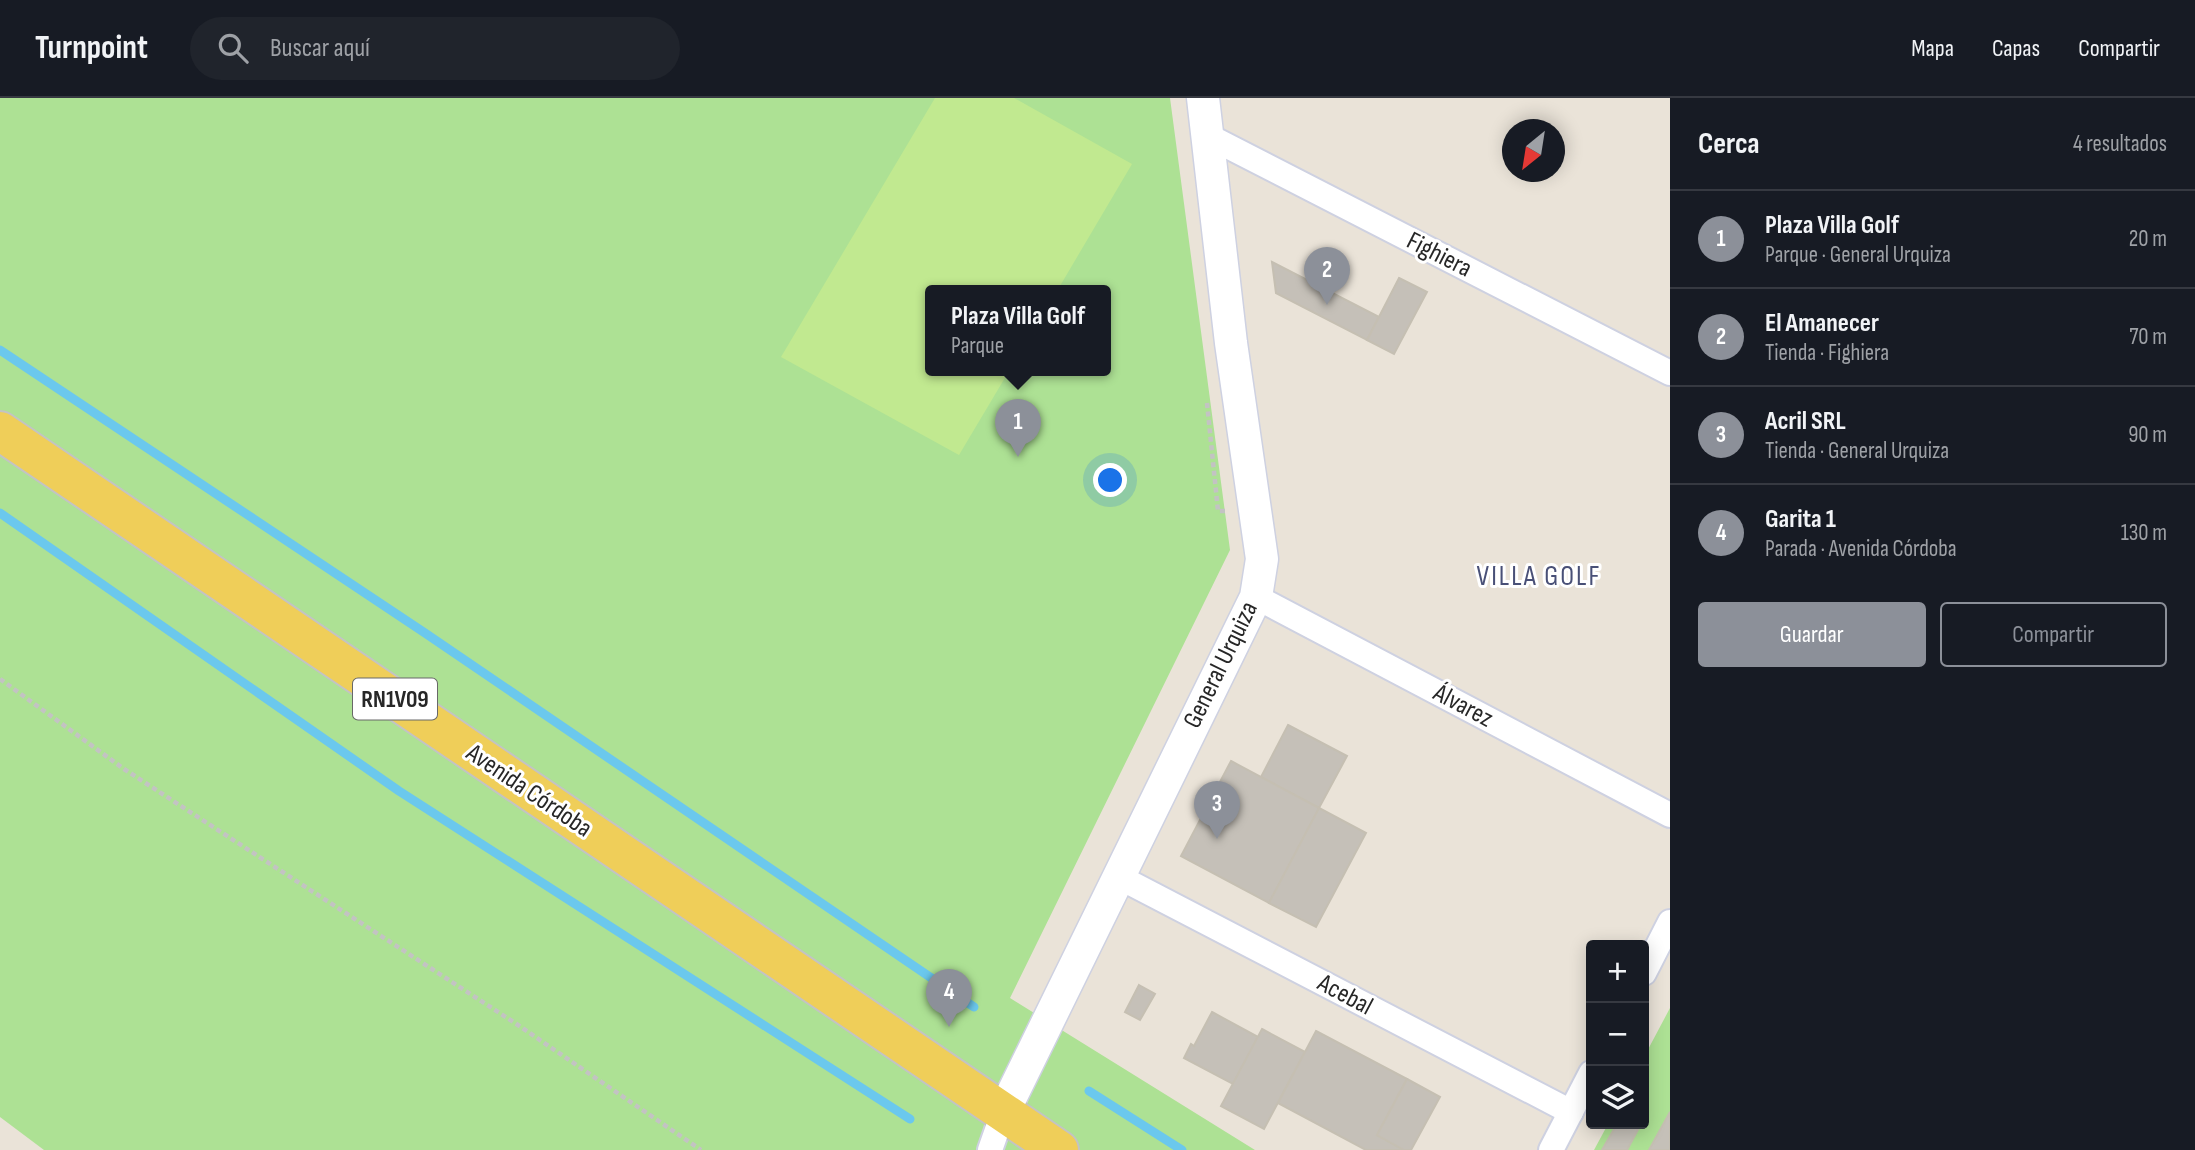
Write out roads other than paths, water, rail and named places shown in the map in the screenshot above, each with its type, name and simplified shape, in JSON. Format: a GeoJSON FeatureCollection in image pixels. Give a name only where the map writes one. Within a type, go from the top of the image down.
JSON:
{"type":"FeatureCollection","features":[{"type":"Feature","properties":{"kind":"main road","name":"Avenida Córdoba"},"geometry":{"type":"LineString","coordinates":[[0,430],[1059,1150]]}},
{"type":"Feature","properties":{"kind":"street","name":"General Urquiza"},"geometry":{"type":"LineString","coordinates":[[990,1150],[1003,1113],[1256,597],[1262,559],[1231,343],[1203,98]]}},
{"type":"Feature","properties":{"kind":"street","name":"Fighiera"},"geometry":{"type":"LineString","coordinates":[[1208,136],[1670,373]]}},
{"type":"Feature","properties":{"kind":"street","name":"Álvarez"},"geometry":{"type":"LineString","coordinates":[[1256,597],[1670,815]]}},
{"type":"Feature","properties":{"kind":"street","name":"Acebal"},"geometry":{"type":"LineString","coordinates":[[1119,877],[1571,1112]]}},
{"type":"Feature","properties":{"kind":"street"},"geometry":{"type":"LineString","coordinates":[[1649,963],[1670,922]]}},
{"type":"Feature","properties":{"kind":"street"},"geometry":{"type":"LineString","coordinates":[[1551,1150],[1586,1083]]}},
{"type":"Feature","properties":{"kind":"waterway"},"geometry":{"type":"LineString","coordinates":[[0,350],[425,633],[974,1007]]}},
{"type":"Feature","properties":{"kind":"waterway"},"geometry":{"type":"LineString","coordinates":[[0,513],[399,791],[910,1119]]}},
{"type":"Feature","properties":{"kind":"waterway"},"geometry":{"type":"LineString","coordinates":[[1089,1091],[1182,1150]]}},
{"type":"Feature","properties":{"kind":"place","name":"El Amanecer"},"geometry":{"type":"Point","coordinates":[1327,305]}},
{"type":"Feature","properties":{"kind":"place","name":"Plaza Villa Golf"},"geometry":{"type":"Point","coordinates":[1018,457]}},
{"type":"Feature","properties":{"kind":"place","name":"Acril SRL"},"geometry":{"type":"Point","coordinates":[1217,839]}},
{"type":"Feature","properties":{"kind":"place","name":"Garita 1"},"geometry":{"type":"Point","coordinates":[949,1027]}},
{"type":"Feature","properties":{"kind":"district","name":"VILLA GOLF"},"geometry":{"type":"Point","coordinates":[1539,576]}}]}
